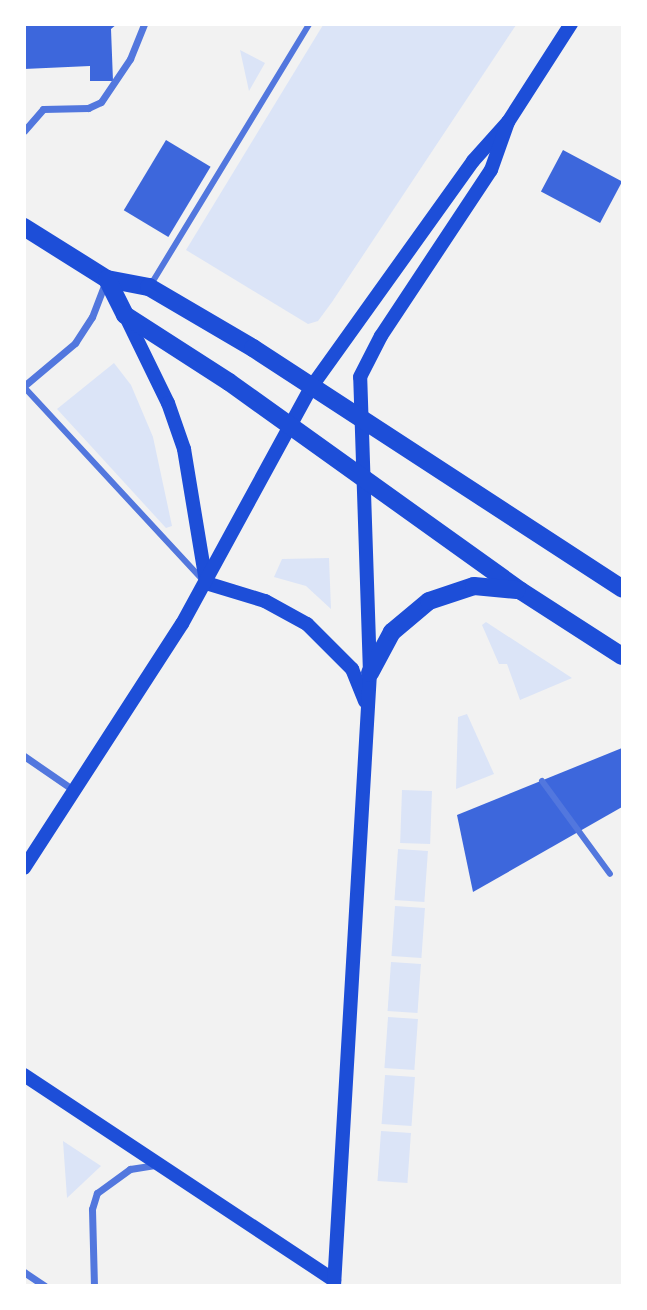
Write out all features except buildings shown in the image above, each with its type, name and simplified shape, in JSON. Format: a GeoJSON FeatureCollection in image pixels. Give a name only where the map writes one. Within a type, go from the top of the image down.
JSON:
{"type":"FeatureCollection","features":[{"type":"Feature","properties":{"kind":"main road"},"geometry":{"type":"LineString","coordinates":[[24,868],[206,583],[312,386],[474,161],[508,122],[571,24]]}},
{"type":"Feature","properties":{"kind":"main road"},"geometry":{"type":"LineString","coordinates":[[334,1283],[370,673],[358,393],[366,361],[491,170],[508,122]]}},
{"type":"Feature","properties":{"kind":"main road"},"geometry":{"type":"LineString","coordinates":[[24,227],[107,279],[149,287],[312,386],[359,420],[622,589]]}},
{"type":"Feature","properties":{"kind":"main road"},"geometry":{"type":"LineString","coordinates":[[107,279],[168,403],[184,449],[206,583]]}},
{"type":"Feature","properties":{"kind":"main road"},"geometry":{"type":"LineString","coordinates":[[125,315],[229,382],[362,481],[622,656]]}},
{"type":"Feature","properties":{"kind":"main road"},"geometry":{"type":"LineString","coordinates":[[206,583],[265,601],[307,624],[352,669],[368,710]]}},
{"type":"Feature","properties":{"kind":"main road"},"geometry":{"type":"LineString","coordinates":[[370,673],[392,632],[429,601],[474,586],[522,591]]}},
{"type":"Feature","properties":{"kind":"main road"},"geometry":{"type":"LineString","coordinates":[[24,1075],[334,1283]]}},
{"type":"Feature","properties":{"kind":"street"},"geometry":{"type":"LineString","coordinates":[[24,131],[43,109],[88,108],[101,102],[130,59],[144,24]]}},
{"type":"Feature","properties":{"kind":"street"},"geometry":{"type":"LineString","coordinates":[[149,287],[309,24]]}},
{"type":"Feature","properties":{"kind":"street"},"geometry":{"type":"LineString","coordinates":[[107,279],[92,317],[75,343],[24,386],[206,583]]}},
{"type":"Feature","properties":{"kind":"street"},"geometry":{"type":"LineString","coordinates":[[24,756],[75,790]]}},
{"type":"Feature","properties":{"kind":"street"},"geometry":{"type":"LineString","coordinates":[[542,781],[610,874]]}},
{"type":"Feature","properties":{"kind":"street"},"geometry":{"type":"LineString","coordinates":[[94,1286],[92,1209],[97,1193],[130,1169],[159,1164]]}},
{"type":"Feature","properties":{"kind":"street"},"geometry":{"type":"LineString","coordinates":[[25,1273],[45,1286]]}},
{"type":"Feature","properties":{"kind":"shaded area"},"geometry":{"type":"Polygon","coordinates":[[[323,25],[516,25],[332,302],[318,321],[308,324],[186,250],[323,25]]]}},
{"type":"Feature","properties":{"kind":"shaded area"},"geometry":{"type":"Polygon","coordinates":[[[240,50],[265,63],[249,91],[240,50]]]}},
{"type":"Feature","properties":{"kind":"shaded area"},"geometry":{"type":"Polygon","coordinates":[[[114,363],[131,385],[153,437],[172,526],[166,528],[57,409],[114,363]]]}},
{"type":"Feature","properties":{"kind":"shaded area"},"geometry":{"type":"Polygon","coordinates":[[[329,558],[331,609],[306,586],[274,577],[282,559],[329,558]]]}},
{"type":"Feature","properties":{"kind":"shaded area"},"geometry":{"type":"Polygon","coordinates":[[[486,622],[572,678],[520,700],[507,664],[499,664],[482,625],[486,622]]]}},
{"type":"Feature","properties":{"kind":"shaded area"},"geometry":{"type":"Polygon","coordinates":[[[467,714],[494,774],[456,789],[458,717],[467,714]]]}},
{"type":"Feature","properties":{"kind":"shaded area"},"geometry":{"type":"Polygon","coordinates":[[[402,790],[432,791],[430,844],[400,843],[402,790]]]}},
{"type":"Feature","properties":{"kind":"shaded area"},"geometry":{"type":"Polygon","coordinates":[[[398,849],[428,851],[424,902],[394,900],[398,849]]]}},
{"type":"Feature","properties":{"kind":"shaded area"},"geometry":{"type":"Polygon","coordinates":[[[395,906],[425,908],[421,958],[392,956],[395,906]]]}},
{"type":"Feature","properties":{"kind":"shaded area"},"geometry":{"type":"Polygon","coordinates":[[[391,962],[421,964],[418,1013],[388,1011],[391,962]]]}},
{"type":"Feature","properties":{"kind":"shaded area"},"geometry":{"type":"Polygon","coordinates":[[[388,1017],[418,1019],[414,1070],[384,1068],[388,1017]]]}},
{"type":"Feature","properties":{"kind":"shaded area"},"geometry":{"type":"Polygon","coordinates":[[[385,1075],[415,1077],[412,1126],[382,1124],[385,1075]]]}},
{"type":"Feature","properties":{"kind":"shaded area"},"geometry":{"type":"Polygon","coordinates":[[[381,1131],[411,1133],[407,1183],[378,1181],[381,1131]]]}},
{"type":"Feature","properties":{"kind":"shaded area"},"geometry":{"type":"Polygon","coordinates":[[[63,1141],[101,1166],[67,1198],[63,1141]]]}}]}
